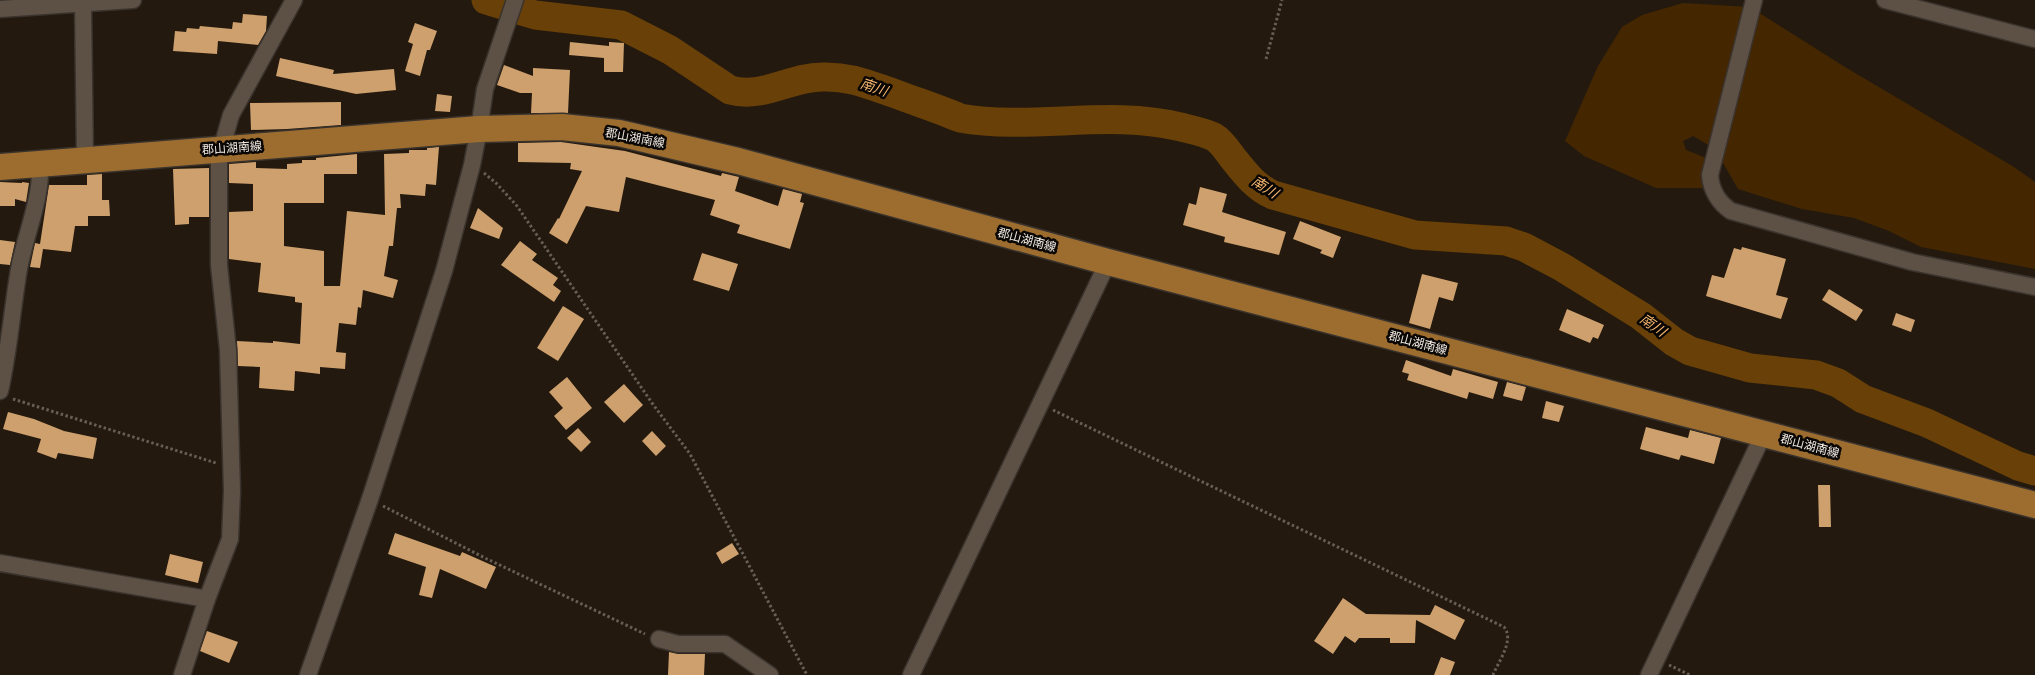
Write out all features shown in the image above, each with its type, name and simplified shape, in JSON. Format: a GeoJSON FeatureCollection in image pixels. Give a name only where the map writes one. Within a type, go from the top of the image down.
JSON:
{"type":"FeatureCollection","features":[{"type":"Feature","properties":{"kind":"main road","name":"郡山湖南線"},"geometry":{"type":"LineString","coordinates":[[0,167],[480,129],[562,127],[619,133],[738,161],[1108,262],[2035,505]]}},
{"type":"Feature","properties":{"kind":"street"},"geometry":{"type":"LineString","coordinates":[[0,9],[133,0]]}},
{"type":"Feature","properties":{"kind":"street"},"geometry":{"type":"LineString","coordinates":[[182,675],[207,599],[230,539],[231,465],[228,350],[219,265],[218,163],[231,115],[293,0]]}},
{"type":"Feature","properties":{"kind":"street"},"geometry":{"type":"LineString","coordinates":[[308,675],[370,499],[444,271],[480,129],[484,89],[515,0]]}},
{"type":"Feature","properties":{"kind":"street"},"geometry":{"type":"LineString","coordinates":[[1754,0],[1710,175],[1714,192],[1725,207],[1731,211],[1912,262],[2035,287]]}},
{"type":"Feature","properties":{"kind":"street"},"geometry":{"type":"LineString","coordinates":[[1884,0],[2035,39]]}},
{"type":"Feature","properties":{"kind":"street"},"geometry":{"type":"LineString","coordinates":[[83,4],[84,160]]}},
{"type":"Feature","properties":{"kind":"street"},"geometry":{"type":"LineString","coordinates":[[5,394],[6,366],[19,268],[36,200],[40,164]]}},
{"type":"Feature","properties":{"kind":"street"},"geometry":{"type":"LineString","coordinates":[[911,675],[1108,262]]}},
{"type":"Feature","properties":{"kind":"street"},"geometry":{"type":"LineString","coordinates":[[1650,675],[1764,434]]}},
{"type":"Feature","properties":{"kind":"street"},"geometry":{"type":"LineString","coordinates":[[0,562],[207,599]]}},
{"type":"Feature","properties":{"kind":"street"},"geometry":{"type":"LineString","coordinates":[[659,639],[678,644],[726,644],[770,675]]}},
{"type":"Feature","properties":{"kind":"path"},"geometry":{"type":"LineString","coordinates":[[1266,59],[1282,0]]}},
{"type":"Feature","properties":{"kind":"path"},"geometry":{"type":"LineString","coordinates":[[472,165],[497,184],[518,206],[652,402],[690,454],[807,675]]}},
{"type":"Feature","properties":{"kind":"path"},"geometry":{"type":"LineString","coordinates":[[5,394],[219,464],[231,465]]}},
{"type":"Feature","properties":{"kind":"path"},"geometry":{"type":"LineString","coordinates":[[1041,404],[1504,627],[1508,632],[1508,641],[1493,675]]}},
{"type":"Feature","properties":{"kind":"path"},"geometry":{"type":"LineString","coordinates":[[370,499],[487,559],[631,629],[659,639]]}},
{"type":"Feature","properties":{"kind":"path"},"geometry":{"type":"LineString","coordinates":[[1657,659],[1690,675]]}},
{"type":"Feature","properties":{"kind":"shaded area"},"geometry":{"type":"Polygon","coordinates":[[[1683,3],[1750,7],[1845,67],[2014,167],[2035,182],[2035,269],[1921,247],[1889,231],[1854,218],[1802,209],[1738,189],[1715,149],[1693,136],[1683,141],[1686,150],[1709,159],[1703,188],[1656,188],[1584,156],[1565,141],[1598,66],[1622,27],[1642,15],[1683,3]]]}},
{"type":"Feature","properties":{"kind":"building"},"geometry":{"type":"Polygon","coordinates":[[[243,14],[267,16],[266,31],[258,45],[218,41],[217,54],[173,51],[175,31],[186,32],[187,28],[199,29],[200,26],[232,29],[233,22],[242,23],[243,14]]]}},
{"type":"Feature","properties":{"kind":"building"},"geometry":{"type":"Polygon","coordinates":[[[415,23],[437,31],[430,50],[427,50],[420,76],[405,71],[413,44],[408,42],[415,23]]]}},
{"type":"Feature","properties":{"kind":"building"},"geometry":{"type":"Polygon","coordinates":[[[570,42],[609,46],[609,42],[624,43],[623,72],[604,72],[604,58],[569,55],[570,42]]]}},
{"type":"Feature","properties":{"kind":"building"},"geometry":{"type":"Polygon","coordinates":[[[280,58],[334,70],[333,74],[394,69],[396,90],[356,94],[276,76],[280,58]]]}},
{"type":"Feature","properties":{"kind":"building"},"geometry":{"type":"Polygon","coordinates":[[[504,65],[533,76],[533,68],[570,70],[568,113],[531,113],[532,93],[520,93],[497,85],[504,65]]]}},
{"type":"Feature","properties":{"kind":"building"},"geometry":{"type":"Polygon","coordinates":[[[437,94],[452,96],[450,112],[435,111],[437,94]]]}},
{"type":"Feature","properties":{"kind":"building"},"geometry":{"type":"Polygon","coordinates":[[[341,102],[341,125],[251,130],[250,103],[341,102]]]}},
{"type":"Feature","properties":{"kind":"building"},"geometry":{"type":"Polygon","coordinates":[[[561,142],[625,151],[721,176],[722,173],[739,177],[735,191],[778,206],[783,189],[802,194],[800,202],[804,203],[790,249],[737,233],[740,225],[710,215],[715,200],[626,177],[619,212],[586,206],[567,244],[549,233],[559,219],[582,171],[570,169],[571,163],[518,162],[518,143],[561,142]]]}},
{"type":"Feature","properties":{"kind":"building"},"geometry":{"type":"Polygon","coordinates":[[[439,147],[436,185],[426,184],[425,196],[400,194],[401,208],[397,208],[393,246],[389,246],[384,276],[398,280],[393,298],[363,290],[361,308],[358,307],[356,325],[339,323],[336,352],[346,353],[345,369],[320,367],[320,374],[295,371],[294,391],[259,388],[260,367],[238,366],[237,341],[273,343],[273,341],[300,344],[302,303],[295,302],[295,297],[258,292],[261,263],[229,259],[229,212],[253,211],[253,184],[229,183],[229,164],[256,162],[256,168],[287,169],[287,164],[302,163],[302,160],[316,160],[316,158],[357,154],[357,174],[324,174],[324,203],[284,203],[284,246],[324,251],[324,286],[340,286],[347,211],[385,215],[384,154],[409,153],[409,150],[427,150],[427,148],[439,147]]]}},
{"type":"Feature","properties":{"kind":"building"},"geometry":{"type":"Polygon","coordinates":[[[209,168],[209,217],[189,217],[189,224],[175,225],[173,169],[209,168]]]}},
{"type":"Feature","properties":{"kind":"building"},"geometry":{"type":"Polygon","coordinates":[[[102,174],[102,200],[109,200],[110,216],[88,216],[88,226],[75,226],[71,252],[43,249],[40,268],[30,267],[35,243],[40,244],[49,185],[87,185],[87,175],[102,174]]]}},
{"type":"Feature","properties":{"kind":"building"},"geometry":{"type":"Polygon","coordinates":[[[0,182],[29,183],[26,202],[15,199],[15,206],[0,206],[0,182]]]}},
{"type":"Feature","properties":{"kind":"building"},"geometry":{"type":"Polygon","coordinates":[[[1200,187],[1227,194],[1222,212],[1286,232],[1279,255],[1224,242],[1225,237],[1183,225],[1189,203],[1196,205],[1200,187]]]}},
{"type":"Feature","properties":{"kind":"building"},"geometry":{"type":"Polygon","coordinates":[[[478,208],[503,228],[499,239],[470,228],[478,208]]]}},
{"type":"Feature","properties":{"kind":"building"},"geometry":{"type":"Polygon","coordinates":[[[1300,221],[1341,237],[1333,258],[1320,253],[1322,250],[1293,239],[1300,221]]]}},
{"type":"Feature","properties":{"kind":"building"},"geometry":{"type":"Polygon","coordinates":[[[0,240],[15,242],[10,265],[0,264],[0,240]]]}},
{"type":"Feature","properties":{"kind":"building"},"geometry":{"type":"Polygon","coordinates":[[[520,241],[537,254],[532,260],[558,278],[553,285],[561,291],[554,302],[501,265],[520,241]]]}},
{"type":"Feature","properties":{"kind":"building"},"geometry":{"type":"Polygon","coordinates":[[[1742,247],[1786,259],[1776,295],[1788,298],[1781,319],[1706,296],[1712,275],[1724,278],[1734,248],[1741,250],[1742,247]]]}},
{"type":"Feature","properties":{"kind":"building"},"geometry":{"type":"Polygon","coordinates":[[[702,253],[738,264],[729,291],[693,280],[702,253]]]}},
{"type":"Feature","properties":{"kind":"building"},"geometry":{"type":"Polygon","coordinates":[[[1422,274],[1458,283],[1453,301],[1439,297],[1430,329],[1409,323],[1422,274]]]}},
{"type":"Feature","properties":{"kind":"building"},"geometry":{"type":"Polygon","coordinates":[[[1829,289],[1863,310],[1856,321],[1822,300],[1829,289]]]}},
{"type":"Feature","properties":{"kind":"building"},"geometry":{"type":"Polygon","coordinates":[[[563,306],[584,319],[558,361],[537,348],[563,306]]]}},
{"type":"Feature","properties":{"kind":"building"},"geometry":{"type":"Polygon","coordinates":[[[1567,309],[1604,325],[1598,339],[1593,337],[1590,343],[1559,330],[1567,309]]]}},
{"type":"Feature","properties":{"kind":"building"},"geometry":{"type":"Polygon","coordinates":[[[1896,313],[1915,320],[1911,332],[1892,325],[1896,313]]]}},
{"type":"Feature","properties":{"kind":"building"},"geometry":{"type":"Polygon","coordinates":[[[1406,360],[1451,376],[1453,369],[1498,382],[1493,399],[1469,392],[1467,399],[1407,380],[1409,374],[1402,372],[1406,360]]]}},
{"type":"Feature","properties":{"kind":"building"},"geometry":{"type":"Polygon","coordinates":[[[567,377],[592,408],[566,430],[554,416],[563,408],[549,392],[567,377]]]}},
{"type":"Feature","properties":{"kind":"building"},"geometry":{"type":"Polygon","coordinates":[[[1507,382],[1526,387],[1522,401],[1503,396],[1507,382]]]}},
{"type":"Feature","properties":{"kind":"building"},"geometry":{"type":"Polygon","coordinates":[[[624,384],[643,405],[624,423],[604,402],[624,384]]]}},
{"type":"Feature","properties":{"kind":"building"},"geometry":{"type":"Polygon","coordinates":[[[1546,401],[1564,406],[1559,422],[1542,418],[1546,401]]]}},
{"type":"Feature","properties":{"kind":"building"},"geometry":{"type":"Polygon","coordinates":[[[8,412],[34,419],[64,431],[97,438],[93,459],[58,453],[56,459],[37,452],[41,439],[3,429],[8,412]]]}},
{"type":"Feature","properties":{"kind":"building"},"geometry":{"type":"Polygon","coordinates":[[[1646,427],[1688,438],[1690,430],[1721,438],[1714,464],[1681,455],[1679,460],[1640,449],[1646,427]]]}},
{"type":"Feature","properties":{"kind":"building"},"geometry":{"type":"Polygon","coordinates":[[[578,428],[591,442],[581,452],[567,438],[578,428]]]}},
{"type":"Feature","properties":{"kind":"building"},"geometry":{"type":"Polygon","coordinates":[[[652,431],[666,446],[656,456],[642,441],[652,431]]]}},
{"type":"Feature","properties":{"kind":"building"},"geometry":{"type":"Polygon","coordinates":[[[1818,485],[1830,485],[1831,527],[1819,527],[1818,485]]]}},
{"type":"Feature","properties":{"kind":"building"},"geometry":{"type":"Polygon","coordinates":[[[395,533],[460,556],[462,552],[496,567],[486,589],[440,569],[432,598],[419,595],[426,567],[388,554],[395,533]]]}},
{"type":"Feature","properties":{"kind":"building"},"geometry":{"type":"Polygon","coordinates":[[[732,543],[739,554],[722,564],[716,553],[732,543]]]}},
{"type":"Feature","properties":{"kind":"building"},"geometry":{"type":"Polygon","coordinates":[[[170,554],[203,562],[198,583],[165,575],[170,554]]]}},
{"type":"Feature","properties":{"kind":"building"},"geometry":{"type":"Polygon","coordinates":[[[1343,598],[1366,614],[1430,615],[1435,605],[1465,620],[1455,640],[1416,620],[1415,643],[1390,643],[1390,638],[1359,638],[1355,643],[1345,636],[1333,654],[1314,641],[1343,598]]]}},
{"type":"Feature","properties":{"kind":"building"},"geometry":{"type":"Polygon","coordinates":[[[207,631],[238,642],[229,663],[200,651],[207,631]]]}},
{"type":"Feature","properties":{"kind":"building"},"geometry":{"type":"Polygon","coordinates":[[[669,652],[705,654],[704,675],[668,675],[669,652]]]}},
{"type":"Feature","properties":{"kind":"building"},"geometry":{"type":"Polygon","coordinates":[[[1441,657],[1455,662],[1450,675],[1434,675],[1441,657]]]}},
{"type":"Feature","properties":{"kind":"waterway","name":"南川"},"geometry":{"type":"LineString","coordinates":[[486,0],[535,15],[621,25],[670,50],[730,90],[754,92],[799,80],[832,77],[868,84],[960,118],[1015,122],[1126,120],[1154,122],[1202,132],[1219,141],[1250,179],[1273,195],[1415,235],[1506,241],[1524,247],[1560,266],[1641,316],[1674,342],[1690,351],[1750,368],[1816,375],[1838,383],[1863,399],[1927,423],[2018,466],[2035,471]]}},
{"type":"Feature","properties":{"kind":"waterway","name":"南川"},"geometry":{"type":"LineString","coordinates":[[500,5],[501,0]]}}]}
